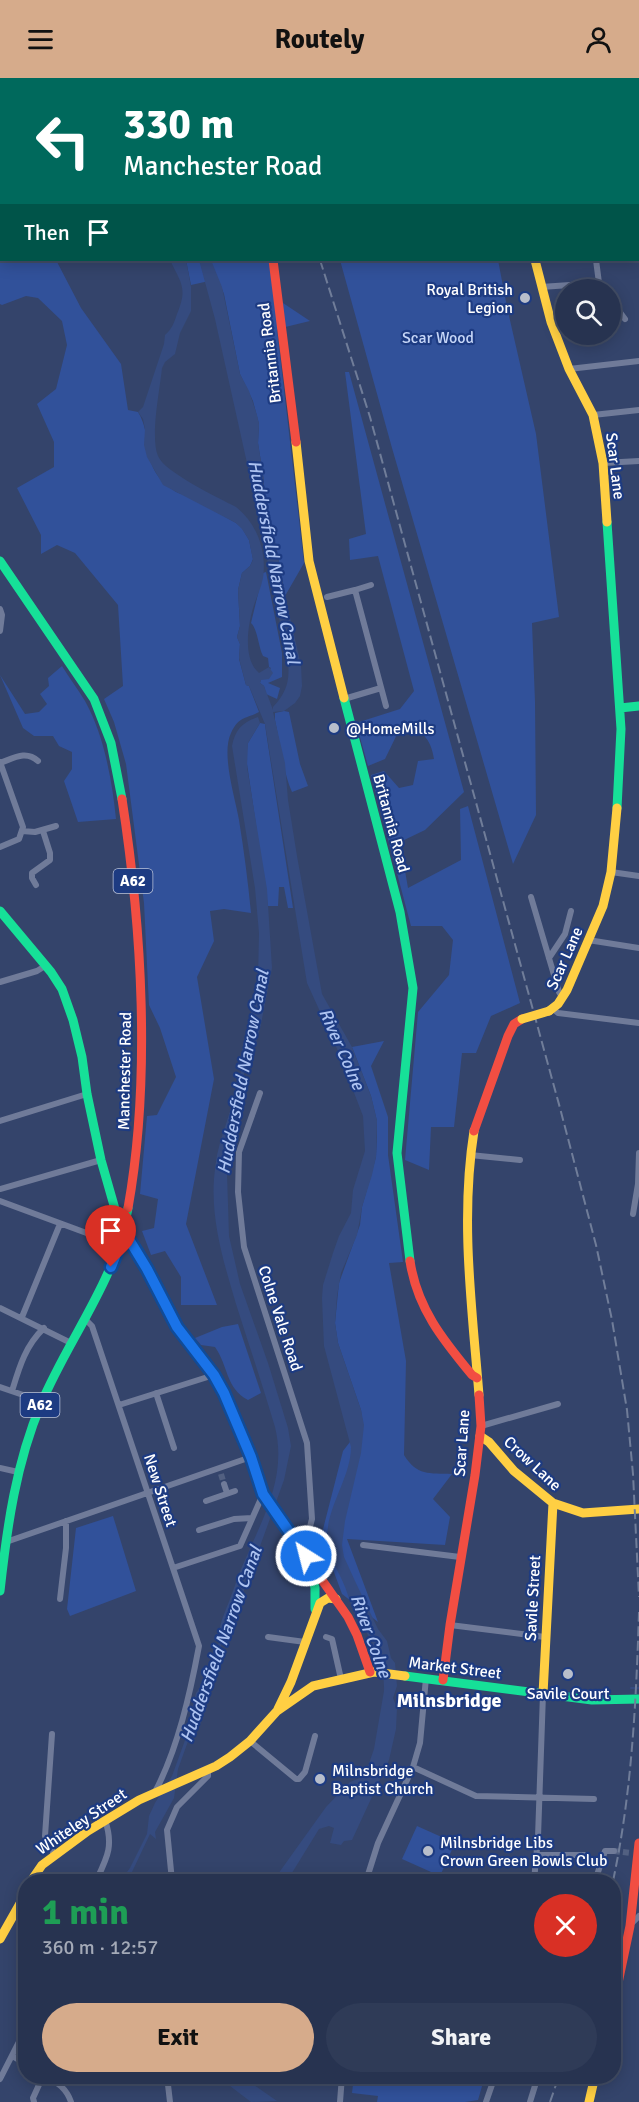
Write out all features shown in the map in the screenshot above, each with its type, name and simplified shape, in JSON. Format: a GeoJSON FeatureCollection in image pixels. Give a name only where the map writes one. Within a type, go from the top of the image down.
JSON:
{"type":"FeatureCollection","features":[{"type":"Feature","properties":{"kind":"main road","name":"Britannia Road"},"geometry":{"type":"LineString","coordinates":[[273,261],[309,561],[400,912],[412,988],[398,1153],[410,1265],[422,1304],[439,1335],[472,1376],[477,1378]]}},
{"type":"Feature","properties":{"kind":"main road","name":"Scar Lane"},"geometry":{"type":"LineString","coordinates":[[443,1680],[480,1431],[466,1225],[470,1155],[475,1124],[511,1029],[522,1019],[551,1010],[562,998],[603,906],[611,872],[620,778],[620,708],[603,463],[593,416],[569,369],[551,321],[535,261]]}},
{"type":"Feature","properties":{"kind":"main road","name":"Manchester Road"},"geometry":{"type":"LineString","coordinates":[[0,561],[56,640],[98,707],[114,755],[123,795],[133,882],[139,956],[141,1048],[138,1144],[124,1234],[85,1319],[40,1406],[18,1472],[4,1540],[0,1591]]}},
{"type":"Feature","properties":{"kind":"main road"},"geometry":{"type":"LineString","coordinates":[[620,708],[639,706]]}},
{"type":"Feature","properties":{"kind":"main road"},"geometry":{"type":"LineString","coordinates":[[0,910],[62,989],[73,1020],[82,1057],[101,1160],[124,1234],[147,1269],[177,1327],[214,1375],[251,1457],[264,1496],[336,1599],[357,1635],[372,1672]]}},
{"type":"Feature","properties":{"kind":"main road","name":"Crow Lane"},"geometry":{"type":"LineString","coordinates":[[480,1431],[514,1472],[553,1503],[583,1514],[639,1509]]}},
{"type":"Feature","properties":{"kind":"main road","name":"Savile Street"},"geometry":{"type":"LineString","coordinates":[[543,1694],[553,1503]]}},
{"type":"Feature","properties":{"kind":"main road"},"geometry":{"type":"LineString","coordinates":[[305,1554],[315,1588],[314,1618]]}},
{"type":"Feature","properties":{"kind":"main road"},"geometry":{"type":"LineString","coordinates":[[314,1618],[324,1598],[336,1599]]}},
{"type":"Feature","properties":{"kind":"main road","name":"Market Street"},"geometry":{"type":"LineString","coordinates":[[277,1711],[291,1682],[314,1618]]}},
{"type":"Feature","properties":{"kind":"main road","name":"Market Street"},"geometry":{"type":"LineString","coordinates":[[179,1781],[230,1757],[250,1741],[277,1711],[313,1686],[372,1672],[592,1700],[639,1699]]}},
{"type":"Feature","properties":{"kind":"main road"},"geometry":{"type":"LineString","coordinates":[[291,1682],[297,1685],[313,1686]]}},
{"type":"Feature","properties":{"kind":"main road","name":"Whiteley Street"},"geometry":{"type":"LineString","coordinates":[[36,1874],[42,1864],[54,1854],[105,1820],[154,1792],[179,1781]]}},
{"type":"Feature","properties":{"kind":"main road"},"geometry":{"type":"LineString","coordinates":[[621,1969],[630,1926],[634,1853],[639,1842]]}},
{"type":"Feature","properties":{"kind":"main road"},"geometry":{"type":"LineString","coordinates":[[0,1939],[18,1907]]}},
{"type":"Feature","properties":{"kind":"main road"},"geometry":{"type":"LineString","coordinates":[[589,2102],[593,2084]]}},
{"type":"Feature","properties":{"kind":"street"},"geometry":{"type":"LineString","coordinates":[[596,261],[598,279]]}},
{"type":"Feature","properties":{"kind":"street"},"geometry":{"type":"LineString","coordinates":[[541,287],[555,286]]}},
{"type":"Feature","properties":{"kind":"street"},"geometry":{"type":"LineString","coordinates":[[621,314],[625,319]]}},
{"type":"Feature","properties":{"kind":"street"},"geometry":{"type":"LineString","coordinates":[[569,369],[639,361]]}},
{"type":"Feature","properties":{"kind":"street"},"geometry":{"type":"LineString","coordinates":[[593,416],[639,411]]}},
{"type":"Feature","properties":{"kind":"street"},"geometry":{"type":"LineString","coordinates":[[603,463],[639,461]]}},
{"type":"Feature","properties":{"kind":"street"},"geometry":{"type":"LineString","coordinates":[[327,597],[372,585]]}},
{"type":"Feature","properties":{"kind":"street"},"geometry":{"type":"LineString","coordinates":[[355,590],[386,706]]}},
{"type":"Feature","properties":{"kind":"street"},"geometry":{"type":"LineString","coordinates":[[0,609],[2,615],[0,631]]}},
{"type":"Feature","properties":{"kind":"street"},"geometry":{"type":"LineString","coordinates":[[344,699],[381,688]]}},
{"type":"Feature","properties":{"kind":"street"},"geometry":{"type":"LineString","coordinates":[[0,847],[19,839],[23,827],[0,762],[22,755],[33,756],[38,761]]}},
{"type":"Feature","properties":{"kind":"street"},"geometry":{"type":"LineString","coordinates":[[22,831],[43,831],[56,826]]}},
{"type":"Feature","properties":{"kind":"street"},"geometry":{"type":"LineString","coordinates":[[36,885],[32,873],[50,860],[43,831]]}},
{"type":"Feature","properties":{"kind":"street"},"geometry":{"type":"LineString","coordinates":[[611,872],[639,876]]}},
{"type":"Feature","properties":{"kind":"street"},"geometry":{"type":"LineString","coordinates":[[531,897],[562,998]]}},
{"type":"Feature","properties":{"kind":"street"},"geometry":{"type":"LineString","coordinates":[[549,958],[565,934],[571,911]]}},
{"type":"Feature","properties":{"kind":"street"},"geometry":{"type":"LineString","coordinates":[[588,940],[639,948]]}},
{"type":"Feature","properties":{"kind":"street"},"geometry":{"type":"LineString","coordinates":[[0,982],[37,971],[45,966]]}},
{"type":"Feature","properties":{"kind":"street"},"geometry":{"type":"LineString","coordinates":[[551,1010],[558,1013],[639,1023]]}},
{"type":"Feature","properties":{"kind":"street","name":"Colne Vale Road"},"geometry":{"type":"LineString","coordinates":[[260,1093],[239,1152],[238,1192],[244,1247],[307,1443],[312,1519],[305,1554]]}},
{"type":"Feature","properties":{"kind":"street"},"geometry":{"type":"LineString","coordinates":[[0,1121],[87,1094]]}},
{"type":"Feature","properties":{"kind":"street"},"geometry":{"type":"LineString","coordinates":[[633,1214],[638,1184],[639,1153]]}},
{"type":"Feature","properties":{"kind":"street"},"geometry":{"type":"LineString","coordinates":[[470,1155],[520,1160]]}},
{"type":"Feature","properties":{"kind":"street"},"geometry":{"type":"LineString","coordinates":[[0,1189],[101,1160]]}},
{"type":"Feature","properties":{"kind":"street"},"geometry":{"type":"LineString","coordinates":[[0,1201],[119,1245]]}},
{"type":"Feature","properties":{"kind":"street"},"geometry":{"type":"LineString","coordinates":[[22,1317],[60,1224]]}},
{"type":"Feature","properties":{"kind":"street"},"geometry":{"type":"LineString","coordinates":[[0,1308],[71,1343]]}},
{"type":"Feature","properties":{"kind":"street","name":"New Street"},"geometry":{"type":"LineString","coordinates":[[85,1319],[92,1326],[199,1646],[194,1673],[165,1774],[154,1792]]}},
{"type":"Feature","properties":{"kind":"street"},"geometry":{"type":"LineString","coordinates":[[12,1391],[23,1356],[33,1338],[44,1328]]}},
{"type":"Feature","properties":{"kind":"street"},"geometry":{"type":"LineString","coordinates":[[119,1405],[214,1375]]}},
{"type":"Feature","properties":{"kind":"street"},"geometry":{"type":"LineString","coordinates":[[0,1387],[29,1397]]}},
{"type":"Feature","properties":{"kind":"street"},"geometry":{"type":"LineString","coordinates":[[156,1393],[174,1448]]}},
{"type":"Feature","properties":{"kind":"street"},"geometry":{"type":"LineString","coordinates":[[480,1431],[558,1404]]}},
{"type":"Feature","properties":{"kind":"street"},"geometry":{"type":"LineString","coordinates":[[4,1540],[220,1471],[251,1457]]}},
{"type":"Feature","properties":{"kind":"street"},"geometry":{"type":"LineString","coordinates":[[0,1468],[18,1472]]}},
{"type":"Feature","properties":{"kind":"street"},"geometry":{"type":"LineString","coordinates":[[224,1484],[227,1493]]}},
{"type":"Feature","properties":{"kind":"street"},"geometry":{"type":"LineString","coordinates":[[206,1501],[235,1491]]}},
{"type":"Feature","properties":{"kind":"street"},"geometry":{"type":"LineString","coordinates":[[173,1568],[240,1546],[264,1496]]}},
{"type":"Feature","properties":{"kind":"street"},"geometry":{"type":"LineString","coordinates":[[198,1530],[234,1519],[252,1518]]}},
{"type":"Feature","properties":{"kind":"street"},"geometry":{"type":"LineString","coordinates":[[60,1599],[66,1548],[66,1521]]}},
{"type":"Feature","properties":{"kind":"street"},"geometry":{"type":"LineString","coordinates":[[363,1545],[460,1557]]}},
{"type":"Feature","properties":{"kind":"street"},"geometry":{"type":"LineString","coordinates":[[450,1625],[545,1637]]}},
{"type":"Feature","properties":{"kind":"street"},"geometry":{"type":"LineString","coordinates":[[326,1636],[332,1639],[341,1679]]}},
{"type":"Feature","properties":{"kind":"street"},"geometry":{"type":"LineString","coordinates":[[268,1637],[305,1642]]}},
{"type":"Feature","properties":{"kind":"street"},"geometry":{"type":"LineString","coordinates":[[368,1874],[378,1843],[413,1767],[420,1743],[426,1678]]}},
{"type":"Feature","properties":{"kind":"street"},"geometry":{"type":"LineString","coordinates":[[535,1874],[543,1694]]}},
{"type":"Feature","properties":{"kind":"street"},"geometry":{"type":"LineString","coordinates":[[52,1734],[45,1836],[54,1854]]}},
{"type":"Feature","properties":{"kind":"street"},"geometry":{"type":"LineString","coordinates":[[250,1741],[296,1779],[303,1777],[305,1773],[315,1736]]}},
{"type":"Feature","properties":{"kind":"street"},"geometry":{"type":"LineString","coordinates":[[413,1767],[476,1796],[594,1799]]}},
{"type":"Feature","properties":{"kind":"street"},"geometry":{"type":"LineString","coordinates":[[171,1874],[167,1830],[177,1807],[208,1776],[208,1769]]}},
{"type":"Feature","properties":{"kind":"street"},"geometry":{"type":"LineString","coordinates":[[99,1874],[111,1844],[105,1820]]}},
{"type":"Feature","properties":{"kind":"street"},"geometry":{"type":"LineString","coordinates":[[597,1874],[605,1851],[614,1851]]}},
{"type":"Feature","properties":{"kind":"street"},"geometry":{"type":"LineString","coordinates":[[537,1855],[585,1855]]}},
{"type":"Feature","properties":{"kind":"street"},"geometry":{"type":"LineString","coordinates":[[630,1926],[639,1916]]}},
{"type":"Feature","properties":{"kind":"street"},"geometry":{"type":"LineString","coordinates":[[0,2079],[18,2044]]}},
{"type":"Feature","properties":{"kind":"street"},"geometry":{"type":"LineString","coordinates":[[12,2056],[18,2059]]}},
{"type":"Feature","properties":{"kind":"street"},"geometry":{"type":"LineString","coordinates":[[33,2102],[40,2084]]}},
{"type":"Feature","properties":{"kind":"street"},"geometry":{"type":"LineString","coordinates":[[59,2084],[71,2102]]}},
{"type":"Feature","properties":{"kind":"street"},"geometry":{"type":"LineString","coordinates":[[168,2084],[170,2102]]}},
{"type":"Feature","properties":{"kind":"street"},"geometry":{"type":"LineString","coordinates":[[340,2102],[341,2084]]}},
{"type":"Feature","properties":{"kind":"street"},"geometry":{"type":"LineString","coordinates":[[486,2102],[492,2084]]}},
{"type":"Feature","properties":{"kind":"street"},"geometry":{"type":"LineString","coordinates":[[530,2102],[536,2084]]}},
{"type":"Feature","properties":{"kind":"green space"},"geometry":{"type":"Polygon","coordinates":[[[0,261],[57,261],[81,308],[121,364],[128,410],[138,412],[145,431],[150,459],[158,476],[175,491],[236,523],[249,540],[253,559],[250,566],[242,573],[238,590],[240,626],[237,637],[240,644],[239,659],[246,685],[249,686],[259,712],[237,724],[231,733],[227,752],[243,843],[251,913],[224,909],[210,911],[214,941],[197,977],[214,1079],[186,1224],[217,1305],[181,1305],[181,1277],[165,1251],[151,1255],[142,1231],[154,1228],[158,1199],[140,1194],[147,1116],[157,1115],[176,1077],[160,1028],[149,1005],[144,903],[126,764],[114,722],[104,699],[123,686],[118,605],[75,553],[57,545],[41,554],[41,535],[17,488],[54,467],[54,442],[37,404],[56,389],[67,345],[62,321],[38,298],[26,296],[0,304],[0,261]]]}},
{"type":"Feature","properties":{"kind":"green space"},"geometry":{"type":"Polygon","coordinates":[[[186,261],[269,261],[274,297],[310,321],[277,329],[304,563],[285,596],[264,499],[264,481],[258,443],[259,424],[253,401],[240,374],[224,294],[218,279],[191,285],[186,261]]]}},
{"type":"Feature","properties":{"kind":"green space","name":"Scar Wood"},"geometry":{"type":"Polygon","coordinates":[[[340,261],[498,261],[536,434],[559,617],[532,623],[536,815],[513,864],[340,261]]]}},
{"type":"Feature","properties":{"kind":"green space"},"geometry":{"type":"Polygon","coordinates":[[[345,372],[349,372],[464,792],[425,830],[400,842],[408,888],[461,860],[460,809],[468,806],[520,1003],[491,1016],[476,1053],[462,1053],[454,1127],[431,1127],[429,1170],[405,1160],[418,1012],[449,975],[453,940],[442,926],[411,926],[371,775],[384,771],[399,788],[413,785],[418,761],[434,759],[428,740],[404,720],[385,759],[368,766],[356,723],[400,709],[414,691],[378,556],[350,560],[349,539],[366,534],[345,372]]]}},
{"type":"Feature","properties":{"kind":"green space"},"geometry":{"type":"Polygon","coordinates":[[[266,572],[282,653],[282,677],[268,683],[280,688],[277,699],[266,694],[264,686],[260,683],[271,668],[268,658],[263,656],[251,623],[263,573],[266,572]]]}},
{"type":"Feature","properties":{"kind":"green space"},"geometry":{"type":"Polygon","coordinates":[[[62,666],[85,701],[97,728],[109,773],[116,819],[78,822],[64,781],[72,769],[72,752],[59,746],[53,736],[34,736],[23,728],[0,675],[25,714],[39,712],[47,704],[40,694],[49,686],[48,678],[62,666]]]}},
{"type":"Feature","properties":{"kind":"green space"},"geometry":{"type":"Polygon","coordinates":[[[289,712],[300,764],[308,786],[292,792],[284,766],[275,720],[275,713],[289,712]]]}},
{"type":"Feature","properties":{"kind":"green space"},"geometry":{"type":"Polygon","coordinates":[[[260,723],[265,724],[293,908],[288,908],[284,887],[279,887],[278,906],[268,906],[246,757],[248,743],[260,723]]]}},
{"type":"Feature","properties":{"kind":"green space"},"geometry":{"type":"Polygon","coordinates":[[[384,1041],[371,1066],[388,1117],[388,1155],[403,1262],[389,1263],[406,1361],[404,1455],[414,1467],[424,1472],[452,1474],[433,1499],[450,1517],[445,1545],[347,1539],[378,1622],[342,1594],[321,1537],[343,1451],[363,1425],[361,1410],[338,1343],[335,1323],[339,1283],[360,1225],[362,1207],[376,1157],[377,1121],[371,1096],[352,1047],[384,1041]]]}},
{"type":"Feature","properties":{"kind":"green space"},"geometry":{"type":"Polygon","coordinates":[[[238,1324],[261,1393],[248,1400],[235,1390],[215,1347],[201,1345],[195,1338],[222,1327],[238,1324]]]}},
{"type":"Feature","properties":{"kind":"green space"},"geometry":{"type":"Polygon","coordinates":[[[113,1516],[136,1591],[70,1616],[67,1609],[76,1528],[113,1516]]]}},
{"type":"Feature","properties":{"kind":"green space","name":"Milnsbridge Libs Crown Green Bowls Club"},"geometry":{"type":"Polygon","coordinates":[[[417,1826],[455,1843],[441,1874],[436,1874],[402,1859],[417,1826]]]}},
{"type":"Feature","properties":{"kind":"green space"},"geometry":{"type":"Polygon","coordinates":[[[353,2084],[483,2084],[478,2100],[465,2102],[377,2102],[378,2096],[352,2093],[353,2084]]]}},
{"type":"Feature","properties":{"kind":"water"},"geometry":{"type":"Polygon","coordinates":[[[170,261],[186,261],[191,287],[191,311],[180,333],[175,354],[165,362],[162,368],[155,425],[156,448],[162,462],[170,469],[236,507],[250,521],[255,530],[262,548],[264,568],[250,621],[248,650],[250,659],[259,673],[269,667],[273,673],[269,679],[261,680],[260,683],[264,686],[273,710],[286,687],[288,662],[260,525],[261,507],[253,490],[215,319],[199,261],[211,261],[222,287],[240,374],[249,391],[259,424],[258,443],[264,481],[264,499],[301,665],[300,696],[284,711],[273,712],[285,763],[288,800],[322,994],[352,1047],[371,1096],[377,1121],[376,1157],[357,1235],[341,1273],[335,1323],[338,1343],[364,1425],[361,1453],[345,1521],[342,1545],[344,1557],[378,1629],[387,1641],[391,1658],[395,1663],[397,1686],[393,1698],[397,1708],[396,1729],[389,1760],[352,1840],[344,1841],[341,1845],[330,1843],[334,1828],[329,1826],[319,1829],[291,1874],[278,1874],[326,1807],[350,1782],[363,1777],[366,1772],[374,1749],[384,1691],[379,1660],[364,1627],[354,1613],[332,1559],[327,1533],[333,1508],[347,1472],[351,1447],[324,1346],[323,1285],[339,1236],[351,1213],[353,1190],[365,1151],[363,1116],[338,1051],[307,983],[265,724],[249,686],[246,685],[239,658],[238,590],[242,573],[253,560],[249,540],[236,523],[163,485],[147,457],[144,445],[145,429],[143,419],[138,412],[143,407],[165,335],[174,323],[180,305],[183,292],[170,261]]]}},
{"type":"Feature","properties":{"kind":"water","name":"Huddersfield Narrow Canal"},"geometry":{"type":"Polygon","coordinates":[[[258,717],[260,723],[248,743],[247,767],[267,889],[272,968],[260,1029],[253,1053],[247,1062],[238,1099],[235,1120],[236,1122],[240,1120],[230,1148],[227,1173],[229,1236],[240,1284],[268,1363],[288,1428],[291,1446],[284,1480],[211,1675],[211,1680],[213,1680],[200,1725],[191,1733],[178,1769],[174,1798],[155,1832],[156,1839],[150,1834],[132,1874],[125,1874],[147,1834],[149,1816],[155,1803],[172,1776],[188,1732],[196,1693],[208,1676],[220,1639],[222,1619],[272,1495],[278,1462],[275,1427],[223,1258],[214,1211],[217,1155],[238,1085],[241,1056],[258,979],[259,933],[255,888],[232,746],[240,727],[258,717]]]}},
{"type":"Feature","properties":{"kind":"water"},"geometry":{"type":"Polygon","coordinates":[[[227,2084],[253,2084],[277,2101],[251,2102],[227,2084]]]}},
{"type":"Feature","properties":{"kind":"waterway"},"geometry":{"type":"LineString","coordinates":[[631,1688],[639,1688]]}},
{"type":"Feature","properties":{"kind":"waterway"},"geometry":{"type":"LineString","coordinates":[[566,1693],[594,1691]]}},
{"type":"Feature","properties":{"kind":"tunnel"},"geometry":{"type":"LineString","coordinates":[[221,1474],[224,1484]]}},
{"type":"Feature","properties":{"kind":"tunnel"},"geometry":{"type":"LineString","coordinates":[[614,1851],[631,1853]]}},
{"type":"Feature","properties":{"kind":"railway"},"geometry":{"type":"LineString","coordinates":[[320,261],[370,417],[596,1245],[612,1320],[627,1410],[633,1474],[639,1597]]}},
{"type":"Feature","properties":{"kind":"railway"},"geometry":{"type":"LineString","coordinates":[[614,1874],[629,1781],[639,1612]]}},
{"type":"Feature","properties":{"kind":"railway"},"geometry":{"type":"LineString","coordinates":[[550,2102],[556,2084]]}},
{"type":"Feature","properties":{"kind":"traffic: fast"},"geometry":{"type":"LineString","coordinates":[[607,522],[621,729],[617,808]]}},
{"type":"Feature","properties":{"kind":"traffic: fast"},"geometry":{"type":"LineString","coordinates":[[0,561],[94,699],[111,743],[122,799]]}},
{"type":"Feature","properties":{"kind":"traffic: fast"},"geometry":{"type":"LineString","coordinates":[[344,698],[400,912],[413,988],[397,1153],[410,1261]]}},
{"type":"Feature","properties":{"kind":"traffic: fast"},"geometry":{"type":"LineString","coordinates":[[620,708],[639,706]]}},
{"type":"Feature","properties":{"kind":"traffic: fast"},"geometry":{"type":"LineString","coordinates":[[0,911],[51,972],[62,989],[73,1020],[101,1160],[119,1223],[153,1281]]}},
{"type":"Feature","properties":{"kind":"traffic: fast"},"geometry":{"type":"LineString","coordinates":[[0,1591],[14,1496],[32,1426],[52,1380],[103,1284],[114,1259],[128,1208]]}},
{"type":"Feature","properties":{"kind":"traffic: fast"},"geometry":{"type":"LineString","coordinates":[[310,1567],[315,1588],[315,1609]]}},
{"type":"Feature","properties":{"kind":"traffic: fast"},"geometry":{"type":"LineString","coordinates":[[405,1676],[592,1700],[639,1699]]}},
{"type":"Feature","properties":{"kind":"traffic: slow"},"geometry":{"type":"LineString","coordinates":[[535,261],[551,322],[569,369],[593,415],[603,463],[607,522]]}},
{"type":"Feature","properties":{"kind":"traffic: slow"},"geometry":{"type":"LineString","coordinates":[[296,442],[309,561],[344,698]]}},
{"type":"Feature","properties":{"kind":"traffic: slow"},"geometry":{"type":"LineString","coordinates":[[549,1011],[558,1004],[567,990],[603,906],[611,872],[617,808]]}},
{"type":"Feature","properties":{"kind":"traffic: slow"},"geometry":{"type":"LineString","coordinates":[[522,1019],[549,1011]]}},
{"type":"Feature","properties":{"kind":"traffic: slow"},"geometry":{"type":"LineString","coordinates":[[474,1131],[470,1164],[468,1230],[479,1395]]}},
{"type":"Feature","properties":{"kind":"traffic: slow"},"geometry":{"type":"LineString","coordinates":[[480,1436],[489,1442],[514,1471],[553,1503],[583,1513],[639,1509]]}},
{"type":"Feature","properties":{"kind":"traffic: slow"},"geometry":{"type":"LineString","coordinates":[[543,1694],[553,1503]]}},
{"type":"Feature","properties":{"kind":"traffic: slow"},"geometry":{"type":"LineString","coordinates":[[278,1709],[291,1682],[320,1603],[328,1598],[336,1599]]}},
{"type":"Feature","properties":{"kind":"traffic: slow"},"geometry":{"type":"LineString","coordinates":[[36,1874],[42,1865],[88,1831],[139,1800],[216,1766],[230,1757],[250,1741],[277,1711],[313,1686],[374,1672],[405,1676]]}},
{"type":"Feature","properties":{"kind":"traffic: slow"},"geometry":{"type":"LineString","coordinates":[[0,1939],[18,1907]]}},
{"type":"Feature","properties":{"kind":"traffic: slow"},"geometry":{"type":"LineString","coordinates":[[589,2102],[593,2084]]}},
{"type":"Feature","properties":{"kind":"traffic: jam"},"geometry":{"type":"LineString","coordinates":[[273,261],[296,442]]}},
{"type":"Feature","properties":{"kind":"traffic: jam"},"geometry":{"type":"LineString","coordinates":[[122,799],[135,899],[141,1004],[140,1108],[128,1208]]}},
{"type":"Feature","properties":{"kind":"traffic: jam"},"geometry":{"type":"LineString","coordinates":[[474,1131],[508,1036],[514,1024],[522,1019]]}},
{"type":"Feature","properties":{"kind":"traffic: jam"},"geometry":{"type":"LineString","coordinates":[[410,1261],[419,1294],[441,1336],[472,1375],[477,1378]]}},
{"type":"Feature","properties":{"kind":"traffic: jam"},"geometry":{"type":"LineString","coordinates":[[153,1281],[177,1327],[214,1375],[224,1393],[251,1457],[265,1499],[348,1617],[370,1672]]}},
{"type":"Feature","properties":{"kind":"traffic: jam"},"geometry":{"type":"LineString","coordinates":[[443,1680],[475,1475],[481,1426],[479,1395]]}},
{"type":"Feature","properties":{"kind":"traffic: jam"},"geometry":{"type":"LineString","coordinates":[[621,1969],[630,1926],[639,1843]]}},
{"type":"Feature","properties":{"kind":"place","name":"Royal British Legion"},"geometry":{"type":"Point","coordinates":[525,298]}},
{"type":"Feature","properties":{"kind":"place","name":"@HomeMills"},"geometry":{"type":"Point","coordinates":[334,728]}},
{"type":"Feature","properties":{"kind":"place","name":"Savile Court"},"geometry":{"type":"Point","coordinates":[568,1674]}},
{"type":"Feature","properties":{"kind":"place","name":"Milnsbridge Baptist Church"},"geometry":{"type":"Point","coordinates":[320,1779]}},
{"type":"Feature","properties":{"kind":"place","name":"Milnsbridge Libs Crown Green Bowls Club"},"geometry":{"type":"Point","coordinates":[428,1851]}},
{"type":"Feature","properties":{"kind":"district","name":"Milnsbridge"},"geometry":{"type":"Point","coordinates":[449,1700]}},
{"type":"Feature","properties":{"kind":"route"},"geometry":{"type":"LineString","coordinates":[[111,1267],[124,1234],[147,1269],[177,1327],[214,1375],[240,1430],[263,1494],[306,1556]]}},
{"type":"Feature","properties":{"kind":"water label","name":"River Colne"},"geometry":{"type":"Point","coordinates":[342,1049]}},
{"type":"Feature","properties":{"kind":"water label","name":"River Colne"},"geometry":{"type":"Point","coordinates":[371,1636]}}]}
